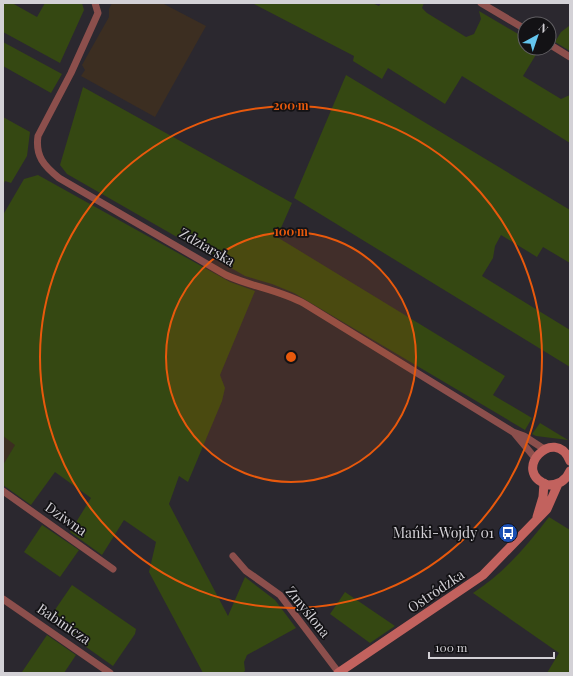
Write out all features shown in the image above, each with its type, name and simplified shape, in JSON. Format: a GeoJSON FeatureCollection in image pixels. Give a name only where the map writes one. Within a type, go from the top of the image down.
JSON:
{"type":"FeatureCollection","features":[{"type":"Feature","properties":{"kind":"street","name":"Zdziarska"},"geometry":{"type":"LineString","coordinates":[[95,3],[98,13],[71,73],[38,136],[36,145],[39,158],[45,166],[58,178],[226,275],[240,281],[286,294],[306,304],[513,432],[524,436],[544,449]]}},
{"type":"Feature","properties":{"kind":"street"},"geometry":{"type":"LineString","coordinates":[[482,3],[517,24]]}},
{"type":"Feature","properties":{"kind":"street"},"geometry":{"type":"LineString","coordinates":[[557,49],[570,57]]}},
{"type":"Feature","properties":{"kind":"street","name":"Zdziarska"},"geometry":{"type":"LineString","coordinates":[[513,432],[535,458]]}},
{"type":"Feature","properties":{"kind":"street"},"geometry":{"type":"LineString","coordinates":[[569,476],[558,484],[544,483],[535,474],[533,466],[535,458],[544,449],[566,449],[570,461]]}},
{"type":"Feature","properties":{"kind":"street","name":"Ostródzka"},"geometry":{"type":"LineString","coordinates":[[537,517],[543,497],[544,483]]}},
{"type":"Feature","properties":{"kind":"street","name":"Ostródzka"},"geometry":{"type":"LineString","coordinates":[[339,673],[483,575],[510,549],[550,504],[558,484]]}},
{"type":"Feature","properties":{"kind":"street","name":"Dziwna"},"geometry":{"type":"LineString","coordinates":[[3,491],[113,569]]}},
{"type":"Feature","properties":{"kind":"street","name":"Zmyślona"},"geometry":{"type":"LineString","coordinates":[[233,556],[246,571],[280,595],[339,673]]}},
{"type":"Feature","properties":{"kind":"street","name":"Babinicza"},"geometry":{"type":"LineString","coordinates":[[3,599],[110,673]]}},
{"type":"Feature","properties":{"kind":"shaded area"},"geometry":{"type":"Polygon","coordinates":[[[112,3],[162,3],[206,26],[155,117],[81,76],[85,70],[82,65],[109,17],[109,9],[112,3]]]}},
{"type":"Feature","properties":{"kind":"shaded area"},"geometry":{"type":"Polygon","coordinates":[[[3,436],[16,444],[3,465],[3,436]]]}},
{"type":"Feature","properties":{"kind":"green space"},"geometry":{"type":"Polygon","coordinates":[[[3,3],[12,3],[37,17],[45,3],[82,3],[84,10],[60,63],[3,32],[3,3]]]}},
{"type":"Feature","properties":{"kind":"green space"},"geometry":{"type":"Polygon","coordinates":[[[252,3],[372,3],[379,6],[381,3],[424,3],[422,8],[427,13],[466,37],[474,34],[481,19],[479,11],[517,33],[517,56],[535,56],[523,76],[561,99],[570,95],[570,143],[462,76],[445,104],[388,68],[382,79],[353,61],[354,56],[252,3]]]}},
{"type":"Feature","properties":{"kind":"green space"},"geometry":{"type":"Polygon","coordinates":[[[569,26],[570,27],[570,51],[557,43],[557,39],[561,32],[569,26]]]}},
{"type":"Feature","properties":{"kind":"green space"},"geometry":{"type":"Polygon","coordinates":[[[3,42],[62,74],[51,93],[3,66],[3,42]]]}},
{"type":"Feature","properties":{"kind":"green space"},"geometry":{"type":"Polygon","coordinates":[[[346,75],[570,210],[570,263],[543,247],[537,257],[501,235],[495,246],[493,258],[482,276],[570,330],[570,367],[294,198],[346,75]]]}},
{"type":"Feature","properties":{"kind":"green space"},"geometry":{"type":"Polygon","coordinates":[[[83,87],[292,203],[277,237],[505,376],[493,395],[532,418],[525,430],[294,293],[272,284],[245,276],[67,174],[60,165],[83,87]]]}},
{"type":"Feature","properties":{"kind":"green space"},"geometry":{"type":"Polygon","coordinates":[[[3,117],[30,132],[27,156],[11,183],[5,181],[3,185],[3,117]]]}},
{"type":"Feature","properties":{"kind":"green space"},"geometry":{"type":"Polygon","coordinates":[[[38,175],[230,282],[255,291],[220,375],[225,388],[222,401],[188,482],[179,476],[169,504],[228,616],[245,577],[275,600],[296,628],[247,655],[244,662],[245,671],[242,673],[203,673],[149,572],[156,542],[124,520],[102,555],[70,532],[91,498],[55,472],[31,505],[3,485],[3,465],[15,445],[3,436],[3,215],[24,179],[38,175]]]}},
{"type":"Feature","properties":{"kind":"green space"},"geometry":{"type":"Polygon","coordinates":[[[540,423],[568,440],[536,436],[532,434],[540,423]]]}},
{"type":"Feature","properties":{"kind":"green space"},"geometry":{"type":"Polygon","coordinates":[[[549,517],[570,530],[570,673],[547,673],[559,653],[473,593],[495,577],[514,559],[549,517]]]}},
{"type":"Feature","properties":{"kind":"green space"},"geometry":{"type":"Polygon","coordinates":[[[42,525],[79,550],[60,577],[24,552],[42,525]]]}},
{"type":"Feature","properties":{"kind":"green space"},"geometry":{"type":"Polygon","coordinates":[[[72,585],[136,629],[135,634],[113,666],[48,620],[72,585]]]}},
{"type":"Feature","properties":{"kind":"green space"},"geometry":{"type":"Polygon","coordinates":[[[345,592],[395,626],[370,643],[330,614],[345,592]]]}},
{"type":"Feature","properties":{"kind":"green space"},"geometry":{"type":"Polygon","coordinates":[[[47,635],[76,655],[64,673],[22,672],[47,635]]]}},
{"type":"Feature","properties":{"kind":"place","name":"Mańki-Wojdy 01"},"geometry":{"type":"Point","coordinates":[508,533]}}]}
